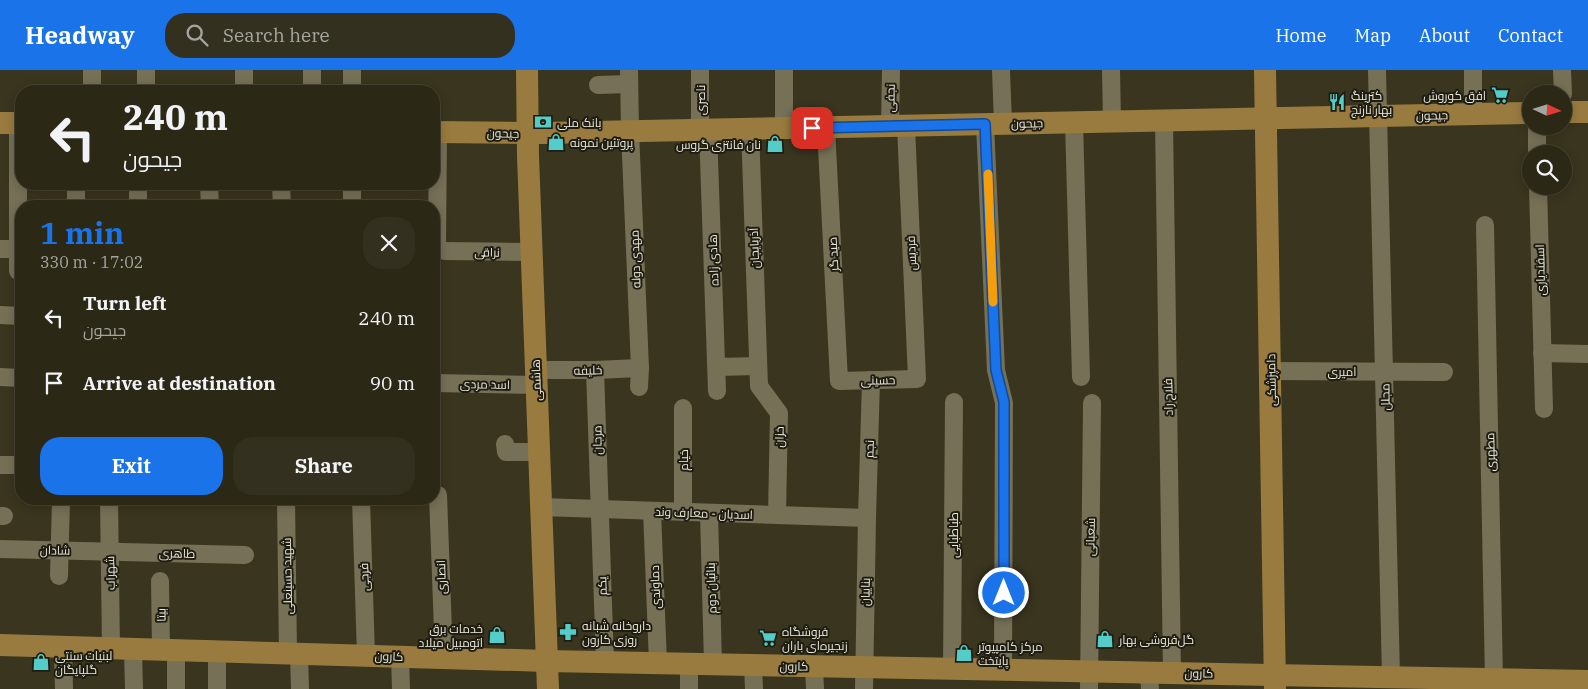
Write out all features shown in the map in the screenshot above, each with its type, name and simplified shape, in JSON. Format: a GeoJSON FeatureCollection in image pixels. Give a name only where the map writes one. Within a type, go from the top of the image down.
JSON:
{"type":"FeatureCollection","features":[{"type":"Feature","properties":{"kind":"main road","name":"هاشمی"},"geometry":{"type":"LineString","coordinates":[[527,70],[531,252],[548,689]]}},
{"type":"Feature","properties":{"kind":"main road","name":"دامپزشکی"},"geometry":{"type":"LineString","coordinates":[[1265,70],[1271,371],[1274,682]]}},
{"type":"Feature","properties":{"kind":"main road"},"geometry":{"type":"LineString","coordinates":[[1572,112],[1588,112]]}},
{"type":"Feature","properties":{"kind":"main road","name":"جیحون"},"geometry":{"type":"LineString","coordinates":[[440,132],[527,134],[1522,113]]}},
{"type":"Feature","properties":{"kind":"main road","name":"کارون"},"geometry":{"type":"LineString","coordinates":[[0,645],[547,661],[814,666],[864,678],[952,669],[1003,670],[1089,680],[1150,681],[1172,673],[1274,682],[1391,677],[1494,679],[1526,684],[1588,681]]}},
{"type":"Feature","properties":{"kind":"street"},"geometry":{"type":"LineString","coordinates":[[92,70],[92,85]]}},
{"type":"Feature","properties":{"kind":"street"},"geometry":{"type":"LineString","coordinates":[[146,70],[146,85]]}},
{"type":"Feature","properties":{"kind":"street"},"geometry":{"type":"LineString","coordinates":[[244,70],[244,85]]}},
{"type":"Feature","properties":{"kind":"street"},"geometry":{"type":"LineString","coordinates":[[312,70],[312,85]]}},
{"type":"Feature","properties":{"kind":"street"},"geometry":{"type":"LineString","coordinates":[[352,70],[352,85]]}},
{"type":"Feature","properties":{"kind":"street","name":"ناصری"},"geometry":{"type":"LineString","coordinates":[[700,70],[704,130]]}},
{"type":"Feature","properties":{"kind":"street"},"geometry":{"type":"LineString","coordinates":[[784,70],[784,128]]}},
{"type":"Feature","properties":{"kind":"street","name":"نجفی"},"geometry":{"type":"LineString","coordinates":[[891,70],[898,126]]}},
{"type":"Feature","properties":{"kind":"street"},"geometry":{"type":"LineString","coordinates":[[1001,70],[994,124],[996,370],[1004,402],[1003,670]]}},
{"type":"Feature","properties":{"kind":"street"},"geometry":{"type":"LineString","coordinates":[[1111,70],[1112,122]]}},
{"type":"Feature","properties":{"kind":"street","name":"مجلل"},"geometry":{"type":"LineString","coordinates":[[1377,70],[1391,677]]}},
{"type":"Feature","properties":{"kind":"street"},"geometry":{"type":"LineString","coordinates":[[1472,70],[1473,114]]}},
{"type":"Feature","properties":{"kind":"street"},"geometry":{"type":"LineString","coordinates":[[1562,70],[1562,85]]}},
{"type":"Feature","properties":{"kind":"street"},"geometry":{"type":"LineString","coordinates":[[598,85],[629,77]]}},
{"type":"Feature","properties":{"kind":"street","name":"مهدی دوله"},"geometry":{"type":"LineString","coordinates":[[629,77],[640,368],[639,387]]}},
{"type":"Feature","properties":{"kind":"street","name":"فلاح راد"},"geometry":{"type":"LineString","coordinates":[[1164,120],[1172,673]]}},
{"type":"Feature","properties":{"kind":"street"},"geometry":{"type":"LineString","coordinates":[[1074,122],[1081,377]]}},
{"type":"Feature","properties":{"kind":"street"},"geometry":{"type":"LineString","coordinates":[[13,123],[15,159]]}},
{"type":"Feature","properties":{"kind":"street","name":"فردیس"},"geometry":{"type":"LineString","coordinates":[[898,126],[917,379]]}},
{"type":"Feature","properties":{"kind":"street","name":"صید گر"},"geometry":{"type":"LineString","coordinates":[[826,128],[839,381]]}},
{"type":"Feature","properties":{"kind":"street","name":"آذربایجان"},"geometry":{"type":"LineString","coordinates":[[750,129],[758,366]]}},
{"type":"Feature","properties":{"kind":"street","name":"هادی زاده"},"geometry":{"type":"LineString","coordinates":[[704,130],[717,391]]}},
{"type":"Feature","properties":{"kind":"street","name":"اسفندیاری"},"geometry":{"type":"LineString","coordinates":[[1538,195],[1544,409]]}},
{"type":"Feature","properties":{"kind":"street","name":"مطهری"},"geometry":{"type":"LineString","coordinates":[[1485,225],[1494,679]]}},
{"type":"Feature","properties":{"kind":"street","name":"نراقی"},"geometry":{"type":"LineString","coordinates":[[440,247],[531,252]]}},
{"type":"Feature","properties":{"kind":"street"},"geometry":{"type":"LineString","coordinates":[[0,249],[15,249]]}},
{"type":"Feature","properties":{"kind":"street"},"geometry":{"type":"LineString","coordinates":[[0,315],[15,316]]}},
{"type":"Feature","properties":{"kind":"street"},"geometry":{"type":"LineString","coordinates":[[1542,353],[1588,354]]}},
{"type":"Feature","properties":{"kind":"street"},"geometry":{"type":"LineString","coordinates":[[717,367],[758,366]]}},
{"type":"Feature","properties":{"kind":"street","name":"خزان"},"geometry":{"type":"LineString","coordinates":[[758,366],[759,386],[779,413],[777,515]]}},
{"type":"Feature","properties":{"kind":"street","name":"خلیفه"},"geometry":{"type":"LineString","coordinates":[[536,378],[595,370],[640,368]]}},
{"type":"Feature","properties":{"kind":"street","name":"مرجان"},"geometry":{"type":"LineString","coordinates":[[595,370],[599,509]]}},
{"type":"Feature","properties":{"kind":"street","name":"امیری"},"geometry":{"type":"LineString","coordinates":[[1271,371],[1444,372]]}},
{"type":"Feature","properties":{"kind":"street"},"geometry":{"type":"LineString","coordinates":[[0,377],[15,378]]}},
{"type":"Feature","properties":{"kind":"street","name":"اسد مردی"},"geometry":{"type":"LineString","coordinates":[[440,383],[536,378]]}},
{"type":"Feature","properties":{"kind":"street","name":"حسینی"},"geometry":{"type":"LineString","coordinates":[[839,381],[917,379]]}},
{"type":"Feature","properties":{"kind":"street","name":"نجم"},"geometry":{"type":"LineString","coordinates":[[867,518],[871,380]]}},
{"type":"Feature","properties":{"kind":"street","name":"طباطبایی"},"geometry":{"type":"LineString","coordinates":[[952,669],[954,402]]}},
{"type":"Feature","properties":{"kind":"street","name":"شعبانی"},"geometry":{"type":"LineString","coordinates":[[1089,680],[1092,403]]}},
{"type":"Feature","properties":{"kind":"street","name":"خیام"},"geometry":{"type":"LineString","coordinates":[[683,512],[684,408]]}},
{"type":"Feature","properties":{"kind":"street"},"geometry":{"type":"LineString","coordinates":[[505,444],[506,452],[539,452]]}},
{"type":"Feature","properties":{"kind":"street"},"geometry":{"type":"LineString","coordinates":[[0,465],[15,465]]}},
{"type":"Feature","properties":{"kind":"street"},"geometry":{"type":"LineString","coordinates":[[59,576],[61,505]]}},
{"type":"Feature","properties":{"kind":"street","name":"شهراب"},"geometry":{"type":"LineString","coordinates":[[108,505],[111,648]]}},
{"type":"Feature","properties":{"kind":"street","name":"شهید حسینعلی"},"geometry":{"type":"LineString","coordinates":[[286,505],[294,654],[300,689]]}},
{"type":"Feature","properties":{"kind":"street","name":"فرجی"},"geometry":{"type":"LineString","coordinates":[[361,505],[366,656]]}},
{"type":"Feature","properties":{"kind":"street","name":"انصاری"},"geometry":{"type":"LineString","coordinates":[[436,505],[444,658]]}},
{"type":"Feature","properties":{"kind":"street","name":"اسدیان - معارف وند"},"geometry":{"type":"LineString","coordinates":[[541,507],[867,518]]}},
{"type":"Feature","properties":{"kind":"street","name":"یکم"},"geometry":{"type":"LineString","coordinates":[[599,509],[604,662]]}},
{"type":"Feature","properties":{"kind":"street","name":"دماوندی"},"geometry":{"type":"LineString","coordinates":[[652,511],[658,663]]}},
{"type":"Feature","properties":{"kind":"street","name":"بنائیان دوم"},"geometry":{"type":"LineString","coordinates":[[709,513],[713,664]]}},
{"type":"Feature","properties":{"kind":"street","name":"بناییان"},"geometry":{"type":"LineString","coordinates":[[864,678],[867,518]]}},
{"type":"Feature","properties":{"kind":"street","name":"شادان"},"geometry":{"type":"LineString","coordinates":[[0,549],[109,552]]}},
{"type":"Feature","properties":{"kind":"street","name":"طاهری"},"geometry":{"type":"LineString","coordinates":[[109,552],[245,555]]}},
{"type":"Feature","properties":{"kind":"street","name":"بیتا"},"geometry":{"type":"LineString","coordinates":[[160,581],[168,650],[176,689]]}},
{"type":"Feature","properties":{"kind":"street"},"geometry":{"type":"LineString","coordinates":[[63,647],[64,689]]}},
{"type":"Feature","properties":{"kind":"street"},"geometry":{"type":"LineString","coordinates":[[133,649],[134,689]]}},
{"type":"Feature","properties":{"kind":"street"},"geometry":{"type":"LineString","coordinates":[[216,651],[217,689]]}},
{"type":"Feature","properties":{"kind":"street"},"geometry":{"type":"LineString","coordinates":[[400,657],[401,689]]}},
{"type":"Feature","properties":{"kind":"street"},"geometry":{"type":"LineString","coordinates":[[689,664],[689,689]]}},
{"type":"Feature","properties":{"kind":"street"},"geometry":{"type":"LineString","coordinates":[[752,665],[754,689]]}},
{"type":"Feature","properties":{"kind":"street"},"geometry":{"type":"LineString","coordinates":[[814,666],[815,689]]}},
{"type":"Feature","properties":{"kind":"slow traffic"},"geometry":{"type":"LineString","coordinates":[[988,174],[993,302]]}},
{"type":"Feature","properties":{"kind":"place","name":"افق کوروش"},"geometry":{"type":"Point","coordinates":[1500,95]}},
{"type":"Feature","properties":{"kind":"place","name":"کترینگ بهار نارنج"},"geometry":{"type":"Point","coordinates":[1337,102]}},
{"type":"Feature","properties":{"kind":"place","name":"بانک ملی"},"geometry":{"type":"Point","coordinates":[543,122]}},
{"type":"Feature","properties":{"kind":"place","name":"پروتئین نمونه"},"geometry":{"type":"Point","coordinates":[556,142]}},
{"type":"Feature","properties":{"kind":"place","name":"نان فانتزی گروس"},"geometry":{"type":"Point","coordinates":[775,144]}},
{"type":"Feature","properties":{"kind":"place","name":"داروخانه شبانه روزی کارون"},"geometry":{"type":"Point","coordinates":[568,632]}},
{"type":"Feature","properties":{"kind":"place","name":"خدمات برق اتومبیل میلاد"},"geometry":{"type":"Point","coordinates":[497,635]}},
{"type":"Feature","properties":{"kind":"place","name":"فروشگاه زنجیره‌ای باران"},"geometry":{"type":"Point","coordinates":[768,638]}},
{"type":"Feature","properties":{"kind":"place","name":"گل‌فروشی بهار"},"geometry":{"type":"Point","coordinates":[1105,639]}},
{"type":"Feature","properties":{"kind":"place","name":"مرکز کامپیوتر پایتخت"},"geometry":{"type":"Point","coordinates":[964,653]}},
{"type":"Feature","properties":{"kind":"place","name":"لبنیات سنتی گلپایگان"},"geometry":{"type":"Point","coordinates":[41,662]}},
{"type":"Feature","properties":{"kind":"route"},"geometry":{"type":"LineString","coordinates":[[812,128],[985,124],[996,370],[1004,402],[1004,593]]}}]}
